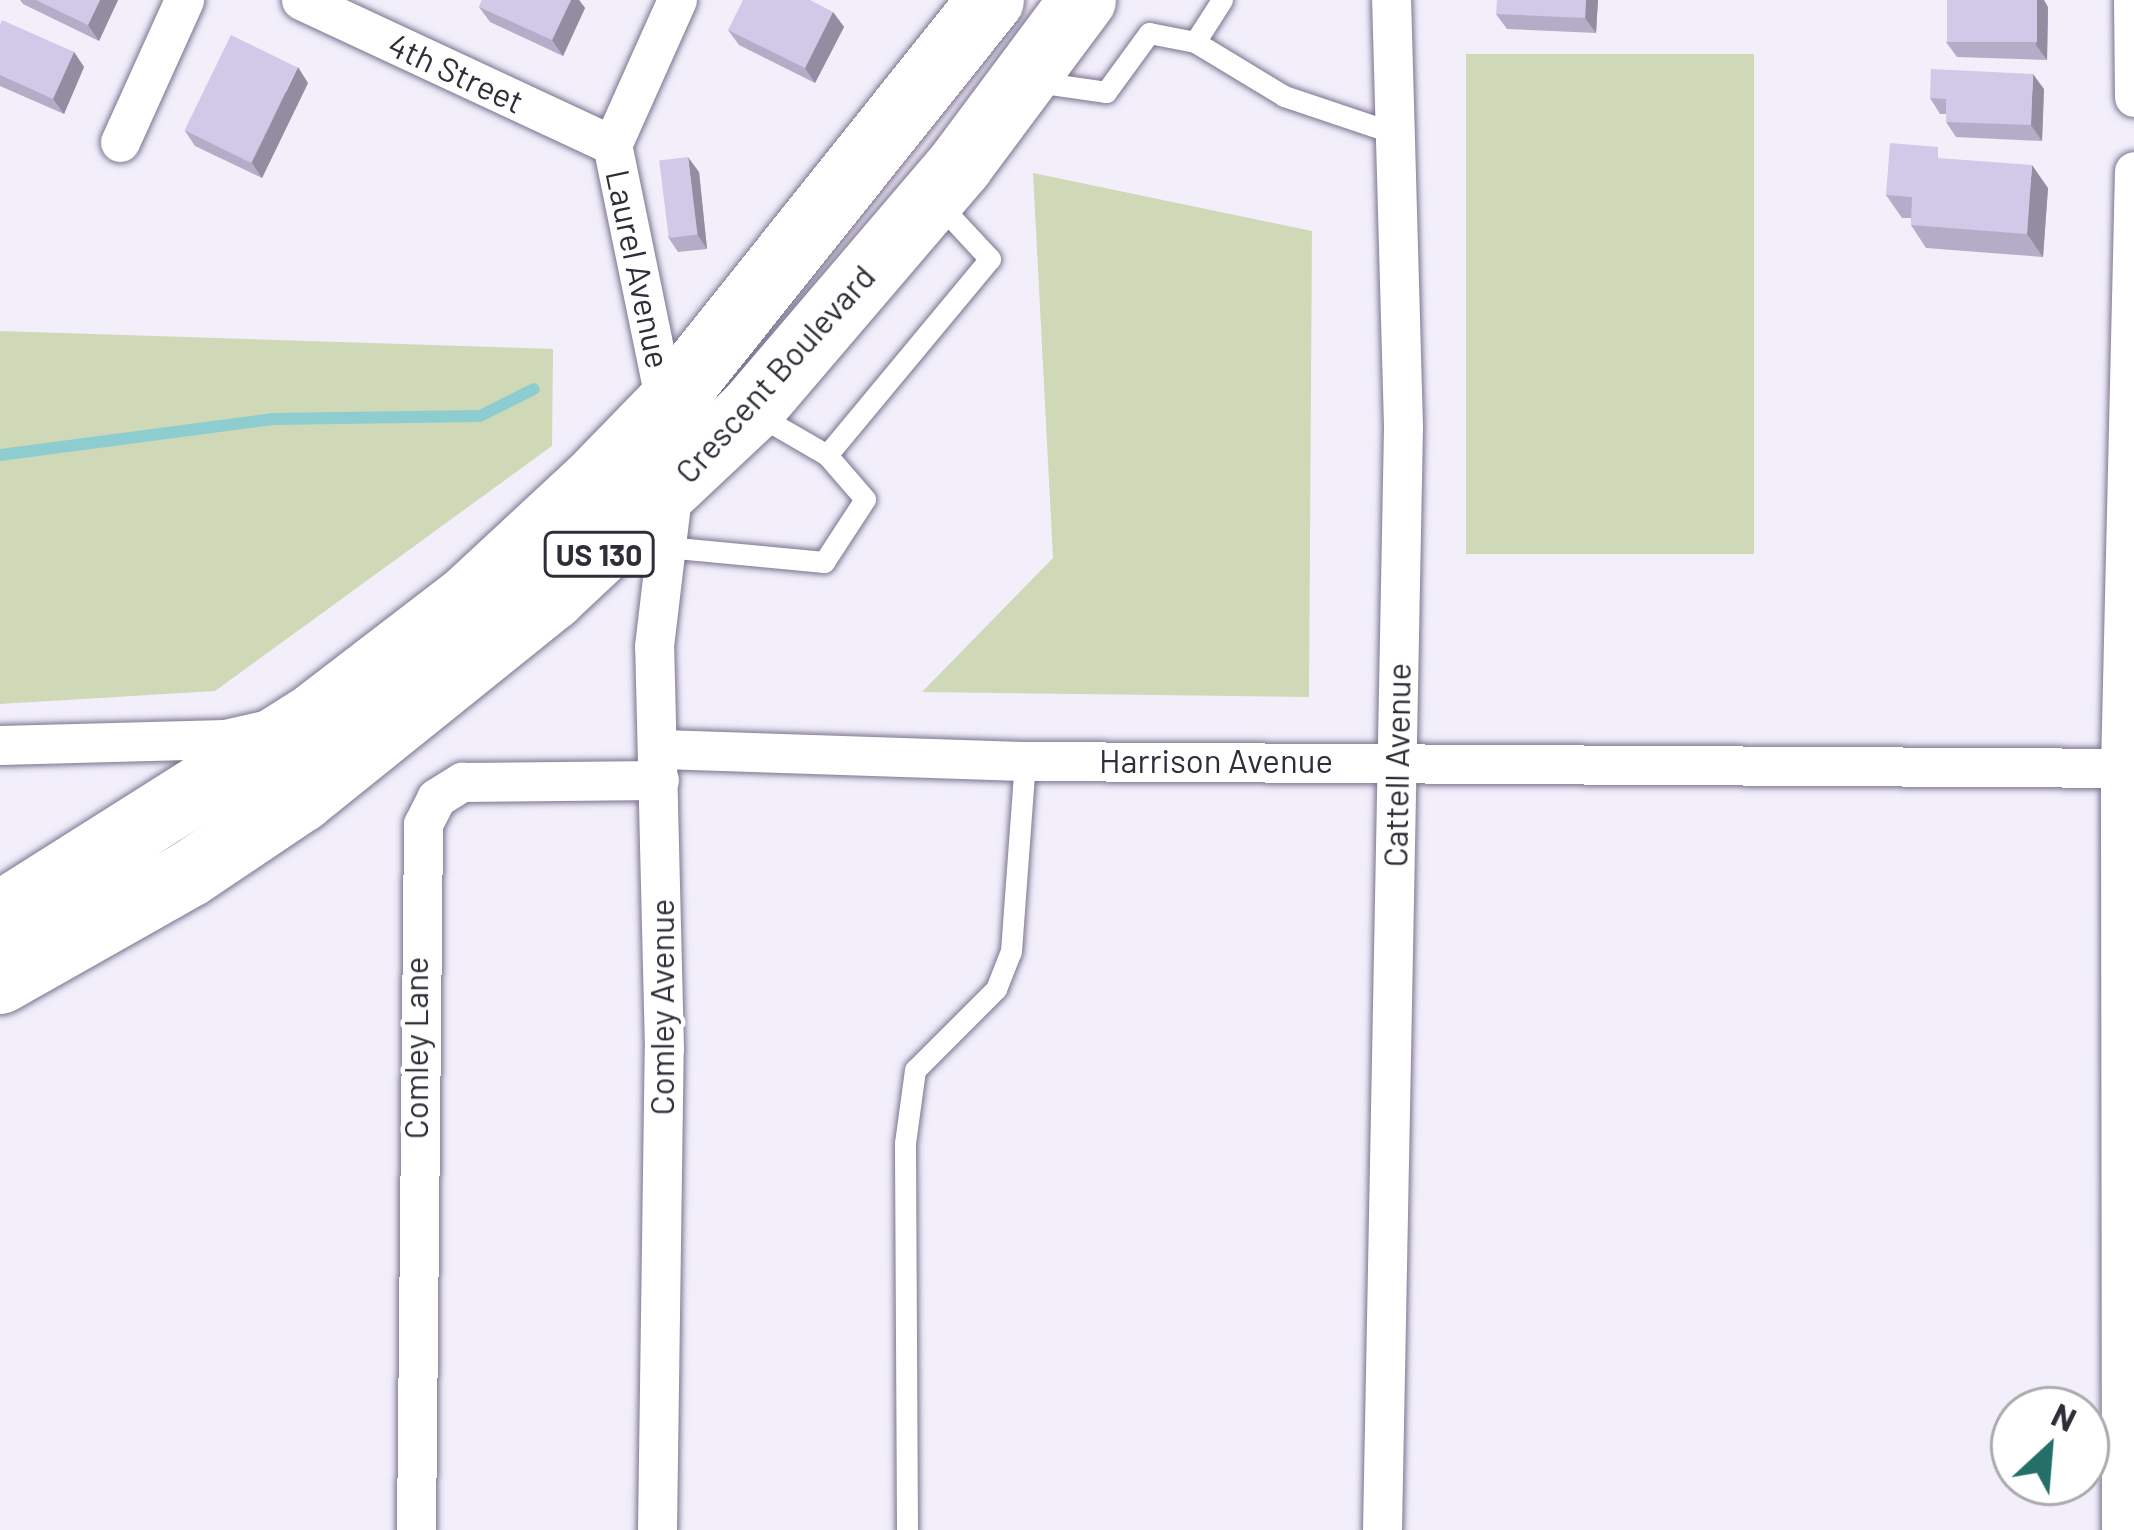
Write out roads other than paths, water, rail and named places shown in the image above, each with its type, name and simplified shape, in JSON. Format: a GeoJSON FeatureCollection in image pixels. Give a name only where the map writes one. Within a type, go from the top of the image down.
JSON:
{"type":"FeatureCollection","features":[{"type":"Feature","properties":{"kind":"highway","name":"Crescent Boulevard"},"geometry":{"type":"LineString","coordinates":[[0,915],[310,720],[468,598],[666,407],[991,0]]}},
{"type":"Feature","properties":{"kind":"highway","name":"Crescent Boulevard"},"geometry":{"type":"LineString","coordinates":[[0,981],[191,873],[301,800],[552,597],[669,516],[751,410],[932,198],[1083,0]]}},
{"type":"Feature","properties":{"kind":"street"},"geometry":{"type":"LineString","coordinates":[[120,142],[184,0]]}},
{"type":"Feature","properties":{"kind":"street","name":"4th Street"},"geometry":{"type":"LineString","coordinates":[[301,0],[612,145]]}},
{"type":"Feature","properties":{"kind":"street","name":"Laurel Avenue"},"geometry":{"type":"LineString","coordinates":[[666,407],[612,145],[677,0]]}},
{"type":"Feature","properties":{"kind":"street","name":"Cattell Avenue"},"geometry":{"type":"LineString","coordinates":[[1382,1530],[1403,426],[1391,132],[1391,0]]}},
{"type":"Feature","properties":{"kind":"street"},"geometry":{"type":"LineString","coordinates":[[2133,0],[2134,97]]}},
{"type":"Feature","properties":{"kind":"street"},"geometry":{"type":"LineString","coordinates":[[2121,1530],[2134,171]]}},
{"type":"Feature","properties":{"kind":"street","name":"Comley Avenue"},"geometry":{"type":"LineString","coordinates":[[657,1530],[659,765],[654,646],[669,516]]}},
{"type":"Feature","properties":{"kind":"street"},"geometry":{"type":"LineString","coordinates":[[0,745],[225,740],[310,720]]}},
{"type":"Feature","properties":{"kind":"street","name":"Harrison Avenue"},"geometry":{"type":"LineString","coordinates":[[659,765],[1025,761],[2127,768]]}},
{"type":"Feature","properties":{"kind":"street","name":"Comley Lane"},"geometry":{"type":"LineString","coordinates":[[416,1530],[423,824],[436,798],[462,782],[659,765]]}},
{"type":"Feature","properties":{"kind":"lane"},"geometry":{"type":"LineString","coordinates":[[1195,42],[1222,0]]}},
{"type":"Feature","properties":{"kind":"lane"},"geometry":{"type":"LineString","coordinates":[[1024,80],[1106,92],[1149,33],[1195,42],[1285,96],[1391,132]]}},
{"type":"Feature","properties":{"kind":"lane"},"geometry":{"type":"LineString","coordinates":[[827,455],[990,259],[932,198]]}},
{"type":"Feature","properties":{"kind":"lane"},"geometry":{"type":"LineString","coordinates":[[669,516],[824,562],[865,499],[827,455],[751,410]]}},
{"type":"Feature","properties":{"kind":"lane"},"geometry":{"type":"LineString","coordinates":[[907,1530],[905,1143],[915,1070],[995,989],[1011,951],[1025,761]]}},
{"type":"Feature","properties":{"kind":"waterway"},"geometry":{"type":"LineString","coordinates":[[0,455],[272,419],[480,416],[534,389]]}}]}
